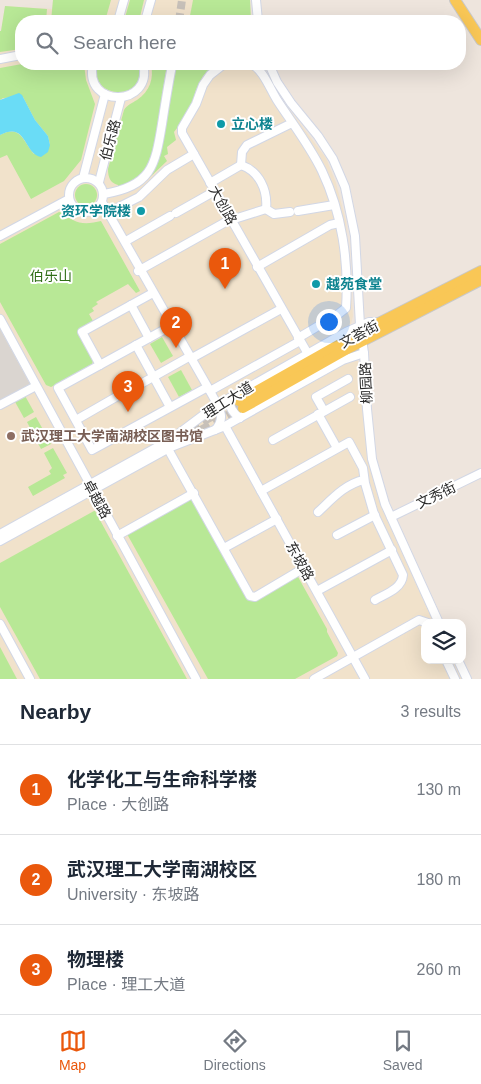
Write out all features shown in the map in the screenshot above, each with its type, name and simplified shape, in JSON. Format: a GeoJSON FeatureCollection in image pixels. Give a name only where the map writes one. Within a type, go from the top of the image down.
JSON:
{"type":"FeatureCollection","features":[{"type":"Feature","properties":{"kind":"main road"},"geometry":{"type":"LineString","coordinates":[[455,0],[465,15]]}},
{"type":"Feature","properties":{"kind":"main road"},"geometry":{"type":"LineString","coordinates":[[463,0],[481,28]]}},
{"type":"Feature","properties":{"kind":"main road"},"geometry":{"type":"LineString","coordinates":[[466,17],[481,40]]}},
{"type":"Feature","properties":{"kind":"main road","name":"文荟街"},"geometry":{"type":"LineString","coordinates":[[238,406],[361,332],[481,271]]}},
{"type":"Feature","properties":{"kind":"main road","name":"文荟街"},"geometry":{"type":"LineString","coordinates":[[361,332],[481,280]]}},
{"type":"Feature","properties":{"kind":"street"},"geometry":{"type":"LineString","coordinates":[[120,15],[124,0]]}},
{"type":"Feature","properties":{"kind":"street"},"geometry":{"type":"LineString","coordinates":[[147,15],[151,0]]}},
{"type":"Feature","properties":{"kind":"street"},"geometry":{"type":"LineString","coordinates":[[256,0],[257,15]]}},
{"type":"Feature","properties":{"kind":"street"},"geometry":{"type":"LineString","coordinates":[[0,59],[15,56]]}},
{"type":"Feature","properties":{"kind":"street"},"geometry":{"type":"LineString","coordinates":[[92,70],[93,81],[100,91],[121,98],[132,94],[140,85],[144,70]]}},
{"type":"Feature","properties":{"kind":"street"},"geometry":{"type":"LineString","coordinates":[[171,70],[158,150],[153,166],[146,175],[133,186],[102,200],[91,212],[81,212],[75,208],[69,199],[69,192],[77,180],[90,178],[99,182],[102,200],[222,420],[215,430]]}},
{"type":"Feature","properties":{"kind":"street","name":"大创路"},"geometry":{"type":"LineString","coordinates":[[216,70],[203,85],[196,104],[182,128],[182,133],[308,354]]}},
{"type":"Feature","properties":{"kind":"street"},"geometry":{"type":"LineString","coordinates":[[169,327],[58,388],[92,450],[299,340],[337,316],[346,308],[345,261],[339,223],[322,170],[268,86],[260,70]]}},
{"type":"Feature","properties":{"kind":"street","name":"柳园路"},"geometry":{"type":"LineString","coordinates":[[272,70],[290,103],[318,136],[334,159],[345,187],[355,236],[372,459],[378,486],[390,517],[437,619]]}},
{"type":"Feature","properties":{"kind":"street","name":"伯乐路"},"geometry":{"type":"LineString","coordinates":[[84,178],[105,94]]}},
{"type":"Feature","properties":{"kind":"street","name":"伯乐路"},"geometry":{"type":"LineString","coordinates":[[99,182],[121,98]]}},
{"type":"Feature","properties":{"kind":"street"},"geometry":{"type":"LineString","coordinates":[[241,165],[242,152],[247,144],[292,123]]}},
{"type":"Feature","properties":{"kind":"street"},"geometry":{"type":"LineString","coordinates":[[109,212],[139,197],[170,168],[194,154]]}},
{"type":"Feature","properties":{"kind":"street"},"geometry":{"type":"LineString","coordinates":[[210,183],[241,165]]}},
{"type":"Feature","properties":{"kind":"street"},"geometry":{"type":"LineString","coordinates":[[241,165],[253,172],[263,186],[266,196],[266,208]]}},
{"type":"Feature","properties":{"kind":"street"},"geometry":{"type":"LineString","coordinates":[[126,241],[215,191]]}},
{"type":"Feature","properties":{"kind":"street"},"geometry":{"type":"LineString","coordinates":[[0,236],[69,199]]}},
{"type":"Feature","properties":{"kind":"street"},"geometry":{"type":"LineString","coordinates":[[102,200],[126,241],[169,327],[189,358]]}},
{"type":"Feature","properties":{"kind":"street"},"geometry":{"type":"LineString","coordinates":[[298,210],[334,205]]}},
{"type":"Feature","properties":{"kind":"street"},"geometry":{"type":"LineString","coordinates":[[266,208],[274,214],[290,212]]}},
{"type":"Feature","properties":{"kind":"street"},"geometry":{"type":"LineString","coordinates":[[140,270],[231,220],[266,208]]}},
{"type":"Feature","properties":{"kind":"street"},"geometry":{"type":"LineString","coordinates":[[257,267],[330,225],[339,223]]}},
{"type":"Feature","properties":{"kind":"street"},"geometry":{"type":"LineString","coordinates":[[100,365],[82,332],[151,294]]}},
{"type":"Feature","properties":{"kind":"street"},"geometry":{"type":"LineString","coordinates":[[131,305],[149,338]]}},
{"type":"Feature","properties":{"kind":"street"},"geometry":{"type":"LineString","coordinates":[[76,420],[281,309]]}},
{"type":"Feature","properties":{"kind":"street","name":"卓越路"},"geometry":{"type":"LineString","coordinates":[[0,319],[196,679]]}},
{"type":"Feature","properties":{"kind":"street","name":"理工大道"},"geometry":{"type":"LineString","coordinates":[[0,534],[168,448],[226,426],[238,406],[308,354],[361,332]]}},
{"type":"Feature","properties":{"kind":"street"},"geometry":{"type":"LineString","coordinates":[[136,345],[170,407]]}},
{"type":"Feature","properties":{"kind":"street","name":"理工大道"},"geometry":{"type":"LineString","coordinates":[[0,541],[170,440],[215,406],[238,406],[343,360],[364,353]]}},
{"type":"Feature","properties":{"kind":"street"},"geometry":{"type":"LineString","coordinates":[[337,448],[316,397],[348,379]]}},
{"type":"Feature","properties":{"kind":"street"},"geometry":{"type":"LineString","coordinates":[[0,406],[36,386]]}},
{"type":"Feature","properties":{"kind":"street"},"geometry":{"type":"LineString","coordinates":[[273,440],[350,397]]}},
{"type":"Feature","properties":{"kind":"street","name":"东坡路"},"geometry":{"type":"LineString","coordinates":[[226,426],[365,679]]}},
{"type":"Feature","properties":{"kind":"street"},"geometry":{"type":"LineString","coordinates":[[261,491],[348,442],[363,468],[364,480],[375,515],[402,573],[403,581],[398,587],[375,600]]}},
{"type":"Feature","properties":{"kind":"street"},"geometry":{"type":"LineString","coordinates":[[168,448],[249,594],[253,597],[304,568]]}},
{"type":"Feature","properties":{"kind":"street","name":"文秀街"},"geometry":{"type":"LineString","coordinates":[[390,517],[481,473]]}},
{"type":"Feature","properties":{"kind":"street"},"geometry":{"type":"LineString","coordinates":[[318,512],[344,489],[364,480]]}},
{"type":"Feature","properties":{"kind":"street"},"geometry":{"type":"LineString","coordinates":[[117,536],[194,493]]}},
{"type":"Feature","properties":{"kind":"street"},"geometry":{"type":"LineString","coordinates":[[338,535],[375,515]]}},
{"type":"Feature","properties":{"kind":"street"},"geometry":{"type":"LineString","coordinates":[[224,548],[277,519]]}},
{"type":"Feature","properties":{"kind":"street"},"geometry":{"type":"LineString","coordinates":[[317,591],[392,550]]}},
{"type":"Feature","properties":{"kind":"street"},"geometry":{"type":"LineString","coordinates":[[314,679],[419,620],[421,621]]}},
{"type":"Feature","properties":{"kind":"street"},"geometry":{"type":"LineString","coordinates":[[0,624],[30,679]]}},
{"type":"Feature","properties":{"kind":"street"},"geometry":{"type":"LineString","coordinates":[[448,664],[456,679]]}},
{"type":"Feature","properties":{"kind":"street"},"geometry":{"type":"LineString","coordinates":[[460,664],[467,679]]}},
{"type":"Feature","properties":{"kind":"shaded area"},"geometry":{"type":"Polygon","coordinates":[[[53,0],[250,0],[251,15],[15,15],[15,70],[265,70],[276,92],[326,158],[336,183],[346,221],[353,316],[351,324],[341,329],[361,367],[371,469],[374,482],[385,513],[434,619],[421,619],[421,664],[455,664],[462,679],[0,679],[0,31],[5,6],[52,9],[53,0]]]}},
{"type":"Feature","properties":{"kind":"shaded area"},"geometry":{"type":"Polygon","coordinates":[[[0,329],[31,386],[0,403],[0,329]]]}},
{"type":"Feature","properties":{"kind":"green space"},"geometry":{"type":"Polygon","coordinates":[[[53,0],[111,0],[107,15],[52,15],[53,0]]]}},
{"type":"Feature","properties":{"kind":"green space"},"geometry":{"type":"Polygon","coordinates":[[[130,0],[144,0],[140,15],[126,15],[130,0]]]}},
{"type":"Feature","properties":{"kind":"green space"},"geometry":{"type":"Polygon","coordinates":[[[193,0],[250,0],[251,15],[190,15],[193,0]]]}},
{"type":"Feature","properties":{"kind":"green space"},"geometry":{"type":"Polygon","coordinates":[[[5,6],[47,9],[46,15],[15,15],[15,50],[0,52],[5,6]]]}},
{"type":"Feature","properties":{"kind":"green space"},"geometry":{"type":"Polygon","coordinates":[[[15,65],[15,70],[85,70],[86,80],[95,104],[81,160],[64,181],[31,199],[7,155],[0,158],[0,135],[7,132],[17,133],[34,154],[50,145],[48,136],[35,120],[23,97],[3,98],[0,100],[0,68],[15,65]]]}},
{"type":"Feature","properties":{"kind":"green space"},"geometry":{"type":"Polygon","coordinates":[[[98,70],[139,70],[139,77],[135,86],[127,91],[117,92],[108,90],[101,84],[97,76],[98,70]]]}},
{"type":"Feature","properties":{"kind":"green space"},"geometry":{"type":"Polygon","coordinates":[[[152,70],[166,70],[152,158],[138,176],[129,183],[118,187],[110,179],[108,169],[124,110],[145,93],[152,75],[152,70]]]}},
{"type":"Feature","properties":{"kind":"green space"},"geometry":{"type":"Polygon","coordinates":[[[174,70],[209,70],[203,76],[196,90],[190,111],[174,132],[176,140],[167,147],[168,154],[164,156],[167,161],[147,180],[154,171],[160,156],[174,70]]]}},
{"type":"Feature","properties":{"kind":"green space"},"geometry":{"type":"Polygon","coordinates":[[[86,184],[94,187],[97,195],[94,203],[86,206],[78,203],[75,195],[78,187],[86,184]]]}},
{"type":"Feature","properties":{"kind":"green space","name":"伯乐山"},"geometry":{"type":"Polygon","coordinates":[[[59,212],[80,223],[101,221],[140,291],[136,293],[128,284],[96,302],[98,304],[92,308],[94,311],[89,314],[93,321],[79,329],[94,358],[92,364],[51,387],[46,385],[0,302],[0,244],[59,212]]]}},
{"type":"Feature","properties":{"kind":"green space"},"geometry":{"type":"Polygon","coordinates":[[[162,337],[173,356],[161,363],[150,344],[162,337]]]}},
{"type":"Feature","properties":{"kind":"green space"},"geometry":{"type":"Polygon","coordinates":[[[181,370],[192,390],[179,397],[168,377],[181,370]]]}},
{"type":"Feature","properties":{"kind":"green space"},"geometry":{"type":"Polygon","coordinates":[[[24,394],[34,412],[24,418],[14,400],[24,394]]]}},
{"type":"Feature","properties":{"kind":"green space"},"geometry":{"type":"Polygon","coordinates":[[[36,417],[51,444],[41,449],[27,422],[36,417]]]}},
{"type":"Feature","properties":{"kind":"green space"},"geometry":{"type":"Polygon","coordinates":[[[53,448],[67,473],[63,475],[65,478],[33,496],[28,487],[51,474],[49,471],[52,468],[44,453],[53,448]]]}},
{"type":"Feature","properties":{"kind":"green space"},"geometry":{"type":"Polygon","coordinates":[[[193,498],[249,598],[297,575],[327,629],[338,653],[337,656],[295,679],[208,679],[127,534],[193,498]]]}},
{"type":"Feature","properties":{"kind":"green space"},"geometry":{"type":"Polygon","coordinates":[[[94,511],[187,679],[40,679],[0,607],[0,563],[94,511]]]}},
{"type":"Feature","properties":{"kind":"green space"},"geometry":{"type":"Polygon","coordinates":[[[0,647],[17,679],[0,679],[0,647]]]}},
{"type":"Feature","properties":{"kind":"water"},"geometry":{"type":"Polygon","coordinates":[[[19,93],[22,95],[35,120],[48,136],[50,145],[48,152],[41,157],[35,154],[24,139],[15,132],[0,135],[0,100],[19,93]]]}},
{"type":"Feature","properties":{"kind":"tunnel"},"geometry":{"type":"LineString","coordinates":[[180,15],[182,0]]}},
{"type":"Feature","properties":{"kind":"tunnel"},"geometry":{"type":"LineString","coordinates":[[189,428],[239,401]]}},
{"type":"Feature","properties":{"kind":"tunnel"},"geometry":{"type":"LineString","coordinates":[[188,438],[243,408]]}},
{"type":"Feature","properties":{"kind":"place","name":"立心楼"},"geometry":{"type":"Point","coordinates":[221,124]}},
{"type":"Feature","properties":{"kind":"place","name":"资环学院楼"},"geometry":{"type":"Point","coordinates":[141,211]}},
{"type":"Feature","properties":{"kind":"place","name":"越苑食堂"},"geometry":{"type":"Point","coordinates":[316,284]}},
{"type":"Feature","properties":{"kind":"place","name":"化学化工与生命科学楼"},"geometry":{"type":"Point","coordinates":[225,289]}},
{"type":"Feature","properties":{"kind":"place","name":"武汉理工大学南湖校区"},"geometry":{"type":"Point","coordinates":[176,348]}},
{"type":"Feature","properties":{"kind":"place","name":"物理楼"},"geometry":{"type":"Point","coordinates":[128,412]}},
{"type":"Feature","properties":{"kind":"place","name":"武汉理工大学南湖校区图书馆"},"geometry":{"type":"Point","coordinates":[11,436]}}]}
